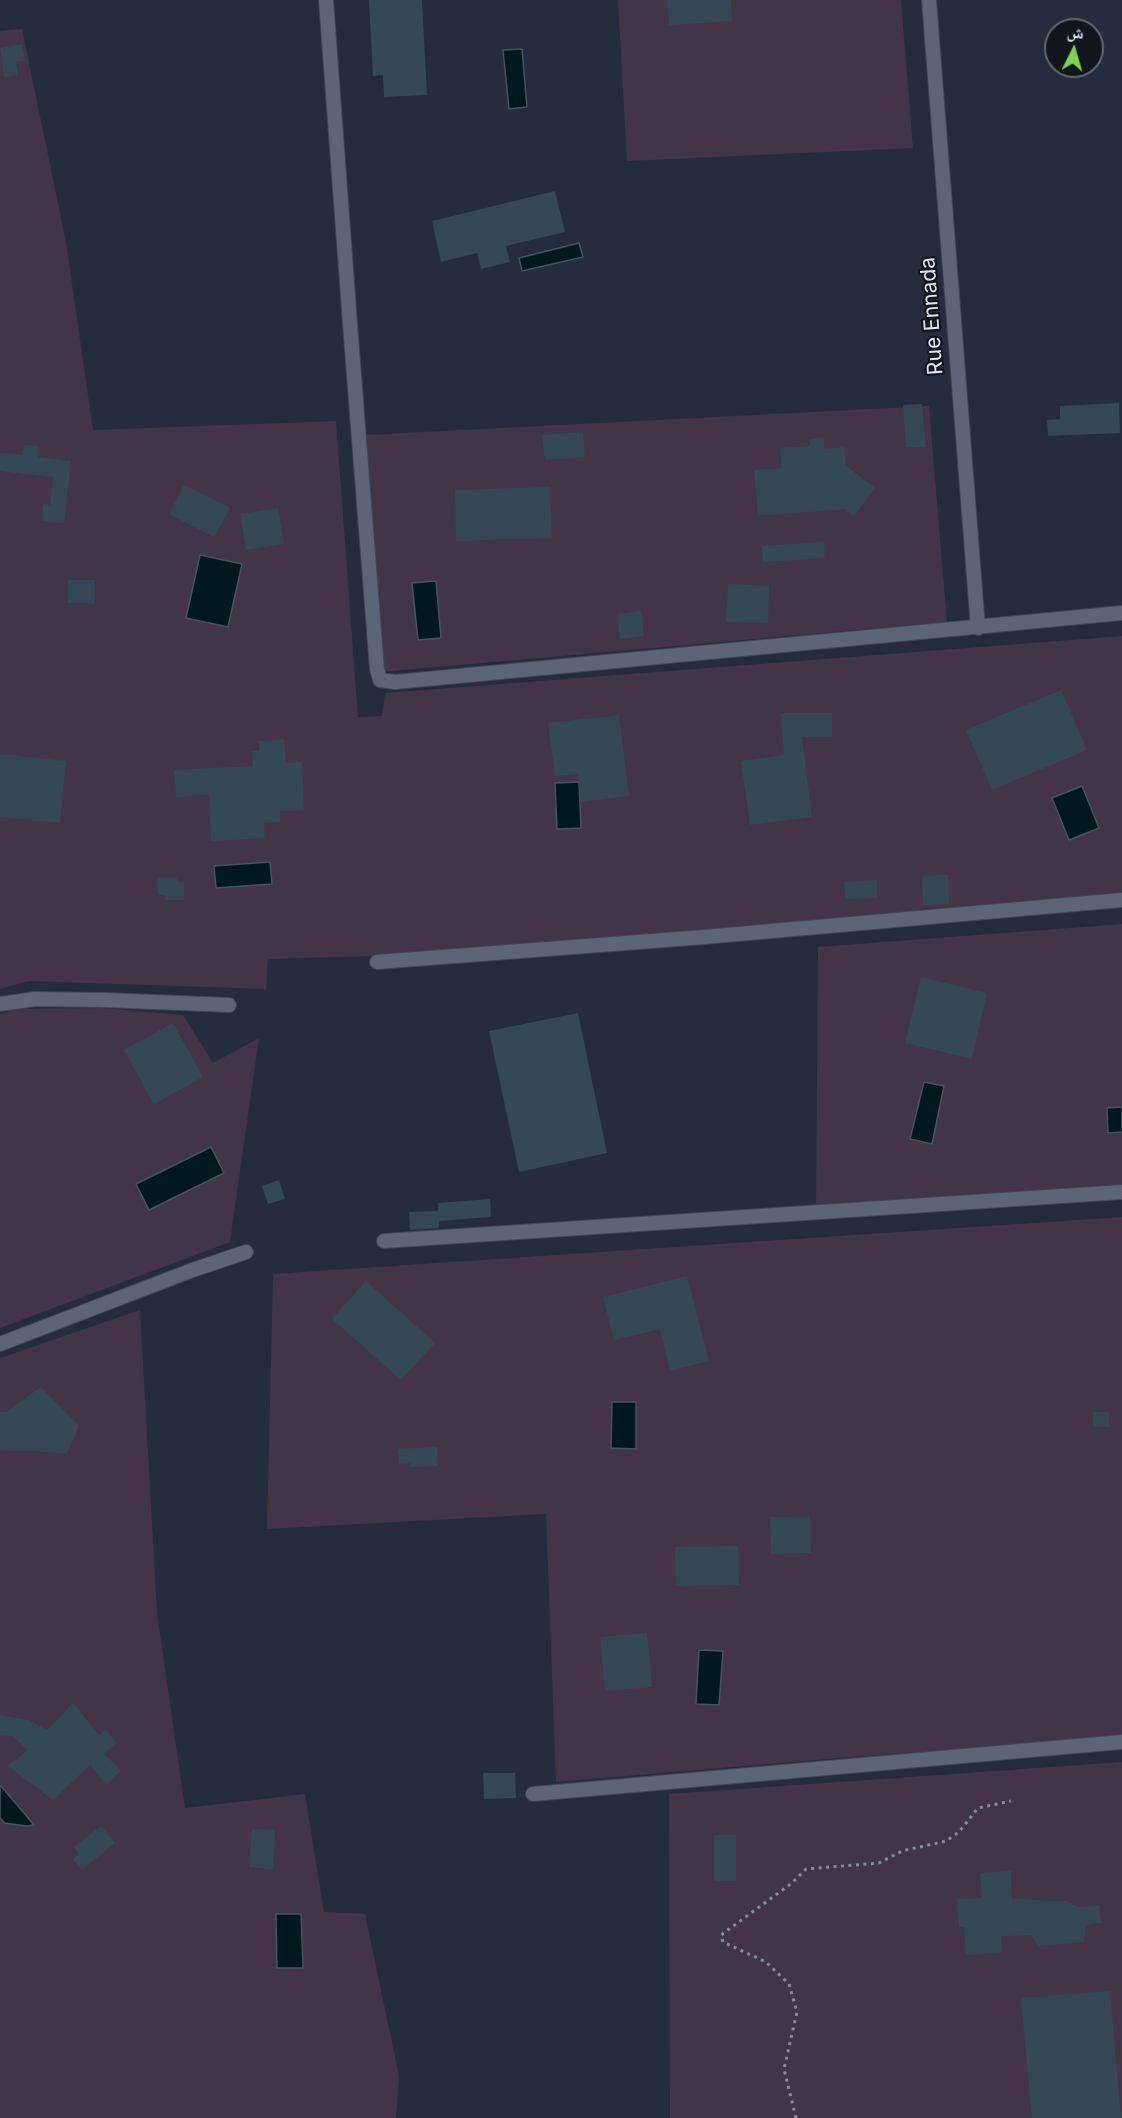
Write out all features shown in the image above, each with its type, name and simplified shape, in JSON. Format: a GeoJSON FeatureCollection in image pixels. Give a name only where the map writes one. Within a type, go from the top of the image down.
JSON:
{"type":"FeatureCollection","features":[{"type":"Feature","properties":{"kind":"street"},"geometry":{"type":"LineString","coordinates":[[326,0],[356,408],[377,669],[380,680],[395,682],[1122,613]]}},
{"type":"Feature","properties":{"kind":"street","name":"Rue Ennada"},"geometry":{"type":"LineString","coordinates":[[929,0],[978,628]]}},
{"type":"Feature","properties":{"kind":"street"},"geometry":{"type":"LineString","coordinates":[[377,962],[704,937],[1122,900]]}},
{"type":"Feature","properties":{"kind":"street"},"geometry":{"type":"LineString","coordinates":[[0,1004],[35,999],[229,1005]]}},
{"type":"Feature","properties":{"kind":"street"},"geometry":{"type":"LineString","coordinates":[[384,1240],[1122,1192]]}},
{"type":"Feature","properties":{"kind":"street"},"geometry":{"type":"LineString","coordinates":[[0,1344],[190,1271],[246,1252]]}},
{"type":"Feature","properties":{"kind":"street"},"geometry":{"type":"LineString","coordinates":[[533,1794],[1122,1742]]}},
{"type":"Feature","properties":{"kind":"path"},"geometry":{"type":"LineString","coordinates":[[796,2118],[784,2069],[796,2012],[789,1984],[766,1962],[723,1942],[721,1935],[792,1883],[806,1869],[879,1863],[902,1851],[945,1841],[959,1832],[978,1808],[1011,1801]]}},
{"type":"Feature","properties":{"kind":"shaded area"},"geometry":{"type":"Polygon","coordinates":[[[618,0],[901,0],[913,148],[627,161],[618,0]]]}},
{"type":"Feature","properties":{"kind":"shaded area"},"geometry":{"type":"Polygon","coordinates":[[[22,29],[66,242],[93,430],[336,421],[358,717],[382,716],[385,693],[1122,636],[1122,896],[688,937],[410,955],[268,959],[266,989],[28,981],[0,989],[0,31],[22,29]]]}},
{"type":"Feature","properties":{"kind":"shaded area"},"geometry":{"type":"Polygon","coordinates":[[[929,406],[947,622],[381,672],[365,435],[929,406]]]}},
{"type":"Feature","properties":{"kind":"shaded area"},"geometry":{"type":"Polygon","coordinates":[[[1122,924],[1122,1188],[816,1210],[818,947],[1122,924]]]}},
{"type":"Feature","properties":{"kind":"shaded area"},"geometry":{"type":"Polygon","coordinates":[[[102,1008],[183,1015],[213,1063],[259,1038],[230,1242],[0,1328],[0,1014],[15,1009],[102,1008]]]}},
{"type":"Feature","properties":{"kind":"shaded area"},"geometry":{"type":"Polygon","coordinates":[[[1122,1217],[1122,1737],[556,1782],[546,1514],[267,1529],[273,1274],[1122,1217]]]}},
{"type":"Feature","properties":{"kind":"shaded area"},"geometry":{"type":"Polygon","coordinates":[[[140,1310],[157,1613],[185,1808],[305,1794],[324,1912],[365,1914],[399,2076],[396,2118],[0,2118],[0,1358],[140,1310]]]}},
{"type":"Feature","properties":{"kind":"shaded area"},"geometry":{"type":"Polygon","coordinates":[[[1122,1762],[1122,2118],[670,2118],[669,1794],[1122,1762]]]}},
{"type":"Feature","properties":{"kind":"water"},"geometry":{"type":"Polygon","coordinates":[[[522,49],[527,107],[509,109],[503,50],[522,49]]]}},
{"type":"Feature","properties":{"kind":"water"},"geometry":{"type":"Polygon","coordinates":[[[579,243],[583,257],[522,271],[519,258],[579,243]]]}},
{"type":"Feature","properties":{"kind":"water"},"geometry":{"type":"Polygon","coordinates":[[[200,555],[242,564],[228,627],[186,618],[200,555]]]}},
{"type":"Feature","properties":{"kind":"water"},"geometry":{"type":"Polygon","coordinates":[[[436,581],[441,638],[418,640],[412,583],[436,581]]]}},
{"type":"Feature","properties":{"kind":"water"},"geometry":{"type":"Polygon","coordinates":[[[579,782],[581,828],[557,829],[555,783],[579,782]]]}},
{"type":"Feature","properties":{"kind":"water"},"geometry":{"type":"Polygon","coordinates":[[[1082,786],[1099,828],[1069,840],[1052,798],[1082,786]]]}},
{"type":"Feature","properties":{"kind":"water"},"geometry":{"type":"Polygon","coordinates":[[[270,862],[272,884],[216,888],[214,866],[270,862]]]}},
{"type":"Feature","properties":{"kind":"water"},"geometry":{"type":"Polygon","coordinates":[[[924,1082],[944,1086],[932,1144],[910,1139],[924,1082]]]}},
{"type":"Feature","properties":{"kind":"water"},"geometry":{"type":"Polygon","coordinates":[[[1122,1107],[1122,1132],[1108,1133],[1107,1108],[1122,1107]]]}},
{"type":"Feature","properties":{"kind":"water"},"geometry":{"type":"Polygon","coordinates":[[[211,1147],[224,1173],[149,1210],[136,1184],[211,1147]]]}},
{"type":"Feature","properties":{"kind":"water"},"geometry":{"type":"Polygon","coordinates":[[[612,1402],[636,1402],[636,1449],[611,1448],[612,1402]]]}},
{"type":"Feature","properties":{"kind":"water"},"geometry":{"type":"Polygon","coordinates":[[[699,1650],[723,1651],[719,1705],[696,1704],[699,1650]]]}},
{"type":"Feature","properties":{"kind":"water"},"geometry":{"type":"Polygon","coordinates":[[[0,1786],[34,1825],[5,1823],[0,1818],[0,1786]]]}},
{"type":"Feature","properties":{"kind":"water"},"geometry":{"type":"Polygon","coordinates":[[[276,1914],[301,1914],[303,1968],[277,1968],[276,1914]]]}},
{"type":"Feature","properties":{"kind":"building"},"geometry":{"type":"Polygon","coordinates":[[[369,0],[422,0],[427,95],[384,97],[383,75],[373,76],[369,0]]]}},
{"type":"Feature","properties":{"kind":"building"},"geometry":{"type":"Polygon","coordinates":[[[667,0],[731,0],[732,21],[669,25],[667,0]]]}},
{"type":"Feature","properties":{"kind":"building"},"geometry":{"type":"Polygon","coordinates":[[[22,44],[25,61],[16,62],[18,75],[4,77],[0,48],[22,44]]]}},
{"type":"Feature","properties":{"kind":"building"},"geometry":{"type":"Polygon","coordinates":[[[555,191],[565,232],[506,246],[510,262],[481,269],[477,253],[441,262],[432,221],[555,191]]]}},
{"type":"Feature","properties":{"kind":"building"},"geometry":{"type":"Polygon","coordinates":[[[1119,403],[1120,433],[1048,436],[1047,420],[1060,419],[1060,406],[1119,403]]]}},
{"type":"Feature","properties":{"kind":"building"},"geometry":{"type":"Polygon","coordinates":[[[922,404],[926,447],[906,447],[903,405],[922,404]]]}},
{"type":"Feature","properties":{"kind":"building"},"geometry":{"type":"Polygon","coordinates":[[[583,432],[585,457],[545,460],[542,435],[583,432]]]}},
{"type":"Feature","properties":{"kind":"building"},"geometry":{"type":"Polygon","coordinates":[[[824,438],[824,449],[844,447],[846,466],[875,488],[854,516],[845,509],[758,516],[754,470],[782,468],[780,448],[810,446],[809,439],[824,438]]]}},
{"type":"Feature","properties":{"kind":"building"},"geometry":{"type":"Polygon","coordinates":[[[24,445],[39,446],[38,457],[71,461],[64,523],[42,521],[43,504],[50,505],[53,477],[0,471],[0,453],[23,455],[24,445]]]}},
{"type":"Feature","properties":{"kind":"building"},"geometry":{"type":"Polygon","coordinates":[[[184,485],[230,508],[214,537],[169,514],[184,485]]]}},
{"type":"Feature","properties":{"kind":"building"},"geometry":{"type":"Polygon","coordinates":[[[550,487],[552,538],[456,541],[455,490],[550,487]]]}},
{"type":"Feature","properties":{"kind":"building"},"geometry":{"type":"Polygon","coordinates":[[[278,508],[284,544],[246,550],[240,514],[278,508]]]}},
{"type":"Feature","properties":{"kind":"building"},"geometry":{"type":"Polygon","coordinates":[[[824,542],[825,558],[763,562],[762,546],[824,542]]]}},
{"type":"Feature","properties":{"kind":"building"},"geometry":{"type":"Polygon","coordinates":[[[68,580],[95,580],[95,604],[68,603],[68,580]]]}},
{"type":"Feature","properties":{"kind":"building"},"geometry":{"type":"Polygon","coordinates":[[[728,584],[769,586],[768,623],[726,622],[728,584]]]}},
{"type":"Feature","properties":{"kind":"building"},"geometry":{"type":"Polygon","coordinates":[[[641,611],[644,636],[620,639],[617,614],[641,611]]]}},
{"type":"Feature","properties":{"kind":"building"},"geometry":{"type":"Polygon","coordinates":[[[1061,690],[1087,750],[992,790],[966,730],[1061,690]]]}},
{"type":"Feature","properties":{"kind":"building"},"geometry":{"type":"Polygon","coordinates":[[[781,713],[832,713],[832,737],[802,737],[812,817],[750,825],[741,761],[784,755],[781,713]]]}},
{"type":"Feature","properties":{"kind":"building"},"geometry":{"type":"Polygon","coordinates":[[[619,715],[629,796],[581,802],[578,774],[555,776],[548,723],[619,715]]]}},
{"type":"Feature","properties":{"kind":"building"},"geometry":{"type":"Polygon","coordinates":[[[284,739],[286,763],[302,762],[304,810],[280,811],[280,822],[264,823],[265,838],[211,841],[209,795],[176,797],[174,770],[253,766],[252,751],[259,751],[259,741],[284,739]]]}},
{"type":"Feature","properties":{"kind":"building"},"geometry":{"type":"Polygon","coordinates":[[[0,754],[66,761],[60,823],[0,817],[0,754]]]}},
{"type":"Feature","properties":{"kind":"building"},"geometry":{"type":"Polygon","coordinates":[[[948,875],[949,904],[923,905],[922,876],[948,875]]]}},
{"type":"Feature","properties":{"kind":"building"},"geometry":{"type":"Polygon","coordinates":[[[157,878],[177,878],[177,882],[184,882],[184,900],[165,900],[165,895],[158,895],[157,878]]]}},
{"type":"Feature","properties":{"kind":"building"},"geometry":{"type":"Polygon","coordinates":[[[877,880],[877,898],[845,899],[844,882],[877,880]]]}},
{"type":"Feature","properties":{"kind":"building"},"geometry":{"type":"Polygon","coordinates":[[[921,977],[987,993],[972,1059],[905,1043],[921,977]]]}},
{"type":"Feature","properties":{"kind":"building"},"geometry":{"type":"Polygon","coordinates":[[[578,1013],[607,1153],[519,1172],[489,1031],[578,1013]]]}},
{"type":"Feature","properties":{"kind":"building"},"geometry":{"type":"Polygon","coordinates":[[[173,1023],[203,1077],[154,1104],[124,1050],[173,1023]]]}},
{"type":"Feature","properties":{"kind":"building"},"geometry":{"type":"Polygon","coordinates":[[[279,1180],[285,1199],[268,1204],[262,1186],[279,1180]]]}},
{"type":"Feature","properties":{"kind":"building"},"geometry":{"type":"Polygon","coordinates":[[[490,1199],[491,1217],[439,1221],[439,1228],[410,1230],[409,1212],[438,1211],[438,1203],[490,1199]]]}},
{"type":"Feature","properties":{"kind":"building"},"geometry":{"type":"Polygon","coordinates":[[[687,1276],[709,1361],[670,1371],[660,1329],[614,1340],[603,1297],[687,1276]]]}},
{"type":"Feature","properties":{"kind":"building"},"geometry":{"type":"Polygon","coordinates":[[[366,1281],[435,1343],[401,1380],[332,1319],[366,1281]]]}},
{"type":"Feature","properties":{"kind":"building"},"geometry":{"type":"Polygon","coordinates":[[[41,1387],[79,1426],[67,1453],[0,1450],[0,1412],[6,1412],[41,1387]]]}},
{"type":"Feature","properties":{"kind":"building"},"geometry":{"type":"Polygon","coordinates":[[[1093,1412],[1109,1412],[1109,1427],[1093,1427],[1093,1412]]]}},
{"type":"Feature","properties":{"kind":"building"},"geometry":{"type":"Polygon","coordinates":[[[437,1447],[438,1466],[410,1467],[410,1463],[399,1464],[398,1449],[437,1447]]]}},
{"type":"Feature","properties":{"kind":"building"},"geometry":{"type":"Polygon","coordinates":[[[810,1516],[811,1553],[771,1554],[770,1517],[810,1516]]]}},
{"type":"Feature","properties":{"kind":"building"},"geometry":{"type":"Polygon","coordinates":[[[738,1546],[739,1585],[676,1586],[675,1547],[738,1546]]]}},
{"type":"Feature","properties":{"kind":"building"},"geometry":{"type":"Polygon","coordinates":[[[647,1633],[652,1687],[605,1691],[600,1637],[647,1633]]]}},
{"type":"Feature","properties":{"kind":"building"},"geometry":{"type":"Polygon","coordinates":[[[73,1703],[99,1735],[106,1729],[116,1743],[104,1754],[121,1770],[107,1785],[90,1765],[53,1800],[8,1766],[28,1750],[12,1736],[0,1735],[0,1715],[29,1720],[47,1730],[73,1703]]]}},
{"type":"Feature","properties":{"kind":"building"},"geometry":{"type":"Polygon","coordinates":[[[483,1773],[515,1773],[516,1798],[484,1799],[483,1773]]]}},
{"type":"Feature","properties":{"kind":"building"},"geometry":{"type":"Polygon","coordinates":[[[101,1826],[115,1843],[82,1870],[73,1859],[79,1854],[74,1847],[101,1826]]]}},
{"type":"Feature","properties":{"kind":"building"},"geometry":{"type":"Polygon","coordinates":[[[252,1829],[275,1830],[273,1869],[249,1867],[252,1829]]]}},
{"type":"Feature","properties":{"kind":"building"},"geometry":{"type":"Polygon","coordinates":[[[714,1835],[736,1835],[736,1881],[714,1881],[714,1835]]]}},
{"type":"Feature","properties":{"kind":"building"},"geometry":{"type":"Polygon","coordinates":[[[1011,1871],[1012,1899],[1067,1901],[1078,1907],[1099,1905],[1101,1923],[1086,1925],[1084,1942],[1038,1946],[1031,1935],[1001,1936],[1002,1952],[966,1955],[964,1927],[959,1927],[957,1899],[982,1898],[980,1873],[1011,1871]]]}},
{"type":"Feature","properties":{"kind":"building"},"geometry":{"type":"Polygon","coordinates":[[[1110,1991],[1121,2118],[1032,2118],[1021,1998],[1110,1991]]]}}]}
